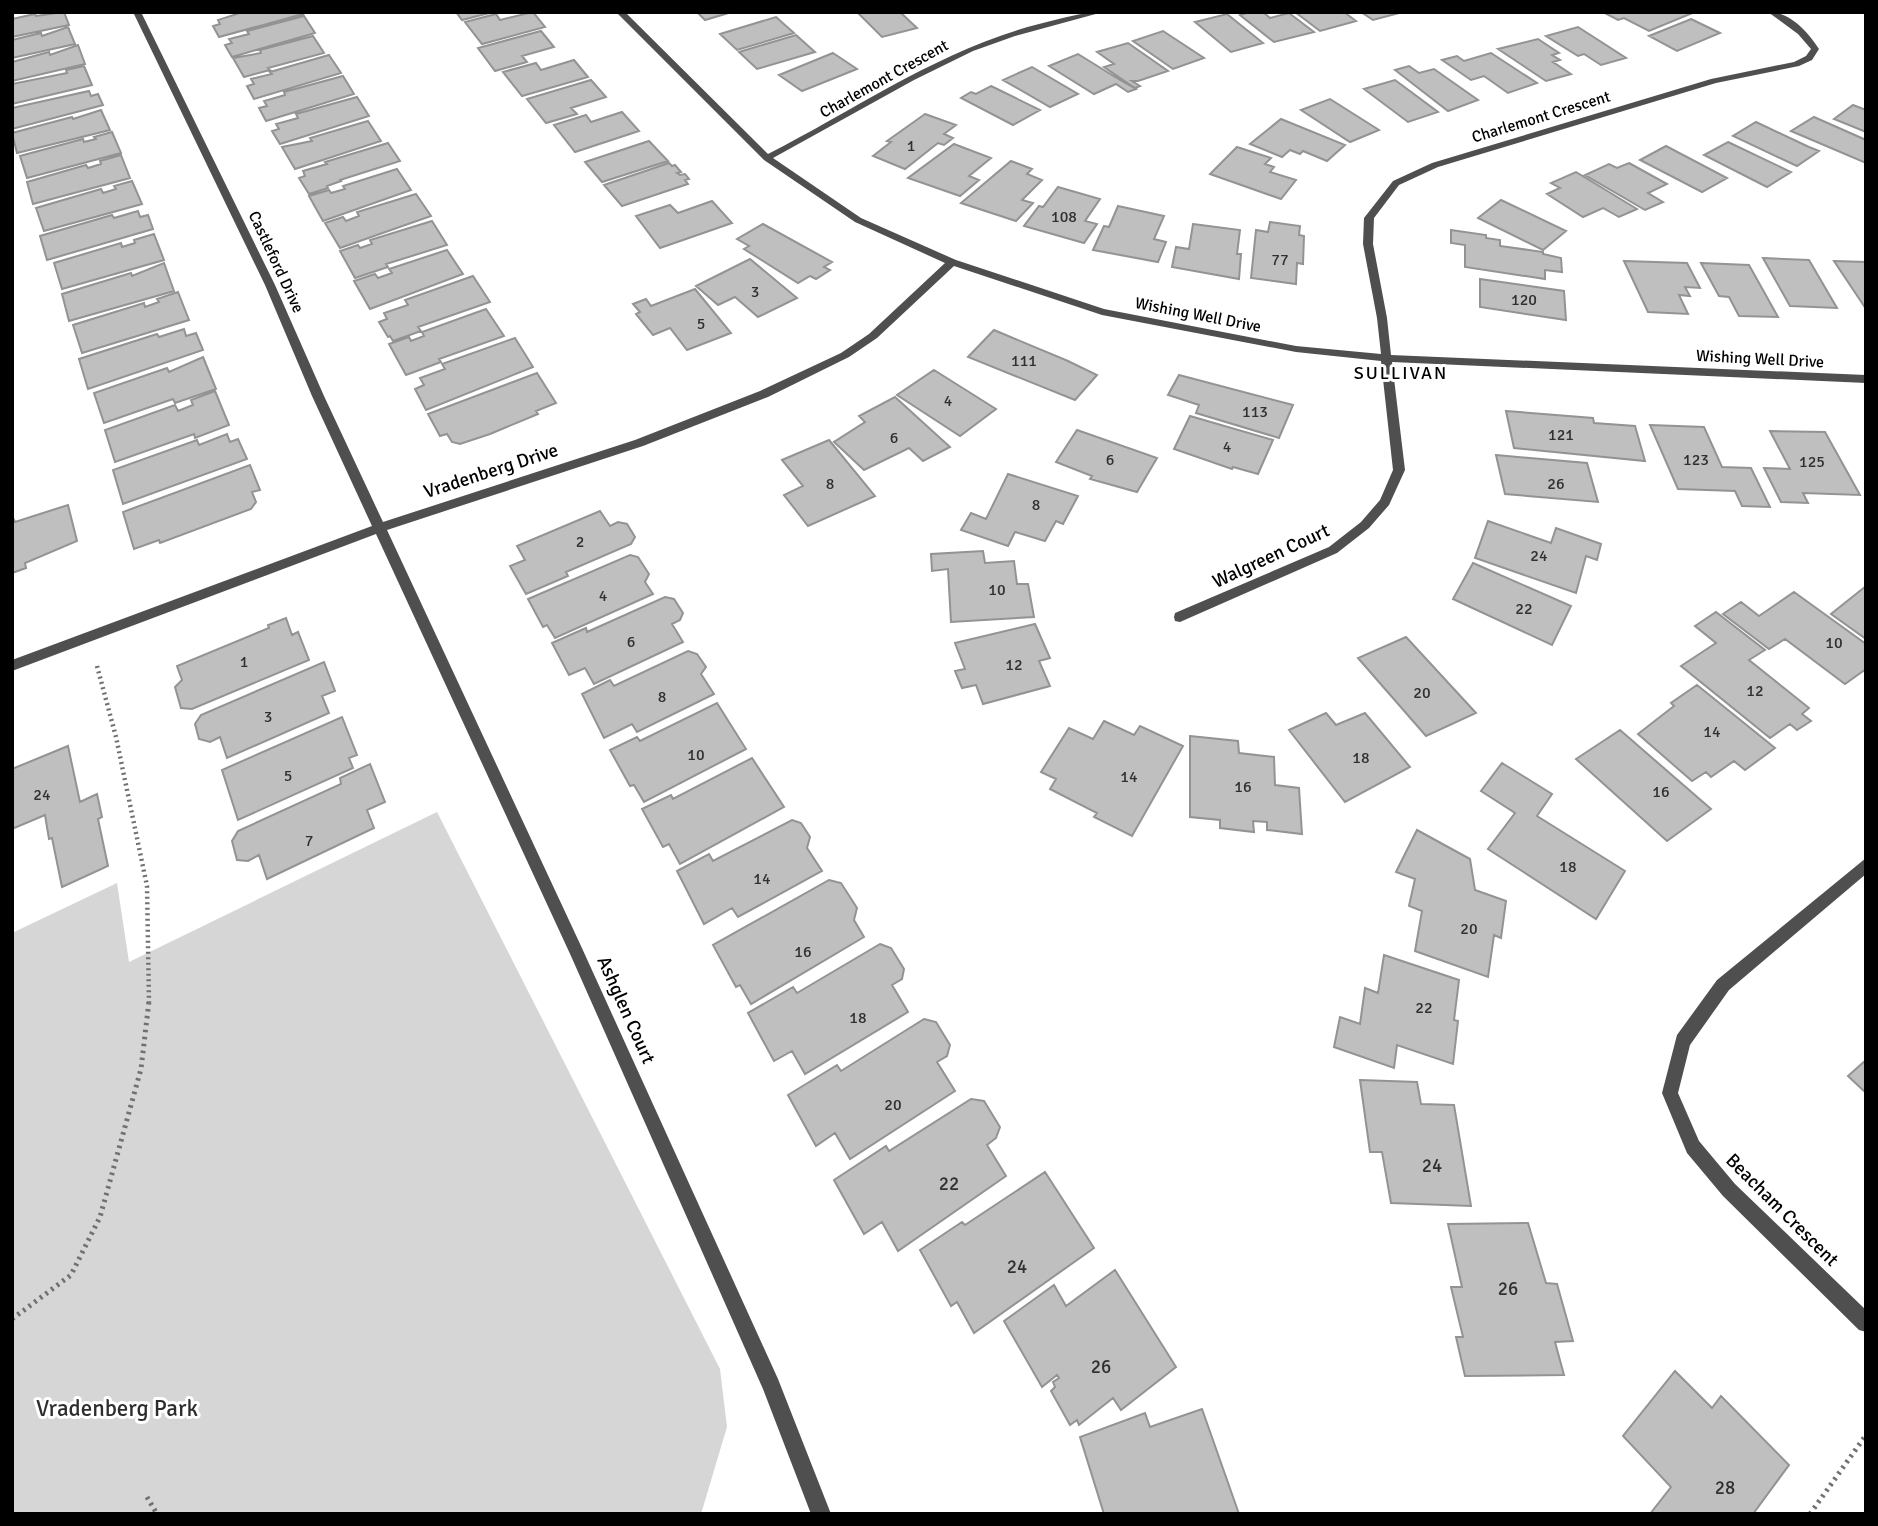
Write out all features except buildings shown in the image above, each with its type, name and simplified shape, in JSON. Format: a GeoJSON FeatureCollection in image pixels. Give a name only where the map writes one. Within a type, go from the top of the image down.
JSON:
{"type":"FeatureCollection","features":[{"type":"Feature","properties":{"kind":"street","name":"Castleford Drive"},"geometry":{"type":"LineString","coordinates":[[137,12],[270,285],[380,528]]}},
{"type":"Feature","properties":{"kind":"street","name":"Wishing Well Drive"},"geometry":{"type":"LineString","coordinates":[[620,12],[767,158],[858,220],[952,262],[1102,312],[1296,349],[1387,358],[1866,379]]}},
{"type":"Feature","properties":{"kind":"street","name":"Charlemont Crescent"},"geometry":{"type":"LineString","coordinates":[[767,158],[810,138],[946,61],[999,38],[1099,12]]}},
{"type":"Feature","properties":{"kind":"street","name":"Charlemont Crescent"},"geometry":{"type":"LineString","coordinates":[[1387,358],[1368,244],[1369,218],[1396,183],[1435,165],[1714,81],[1780,69],[1809,58],[1815,49],[1809,38],[1801,29],[1772,12]]}},
{"type":"Feature","properties":{"kind":"street","name":"Vradenberg Drive"},"geometry":{"type":"LineString","coordinates":[[12,666],[380,528],[639,443],[764,394],[845,355],[873,335],[952,262]]}},
{"type":"Feature","properties":{"kind":"street","name":"Walgreen Court"},"geometry":{"type":"LineString","coordinates":[[1180,617],[1333,550],[1365,525],[1385,502],[1399,470],[1387,358]]}},
{"type":"Feature","properties":{"kind":"street","name":"Ashglen Court"},"geometry":{"type":"LineString","coordinates":[[380,528],[576,951],[771,1386],[821,1514]]}},
{"type":"Feature","properties":{"kind":"street","name":"Beacham Crescent"},"geometry":{"type":"LineString","coordinates":[[1866,865],[1723,985],[1683,1041],[1670,1093],[1693,1147],[1728,1190],[1866,1323]]}},
{"type":"Feature","properties":{"kind":"path"},"geometry":{"type":"LineString","coordinates":[[12,1319],[71,1275],[100,1217],[141,1069],[149,1008],[147,886],[116,737],[89,635]]}},
{"type":"Feature","properties":{"kind":"path"},"geometry":{"type":"LineString","coordinates":[[1810,1514],[1866,1435]]}},
{"type":"Feature","properties":{"kind":"path"},"geometry":{"type":"LineString","coordinates":[[147,1497],[157,1514]]}},
{"type":"Feature","properties":{"kind":"green space","name":"Vradenberg Park"},"geometry":{"type":"Polygon","coordinates":[[[437,812],[720,1369],[727,1427],[701,1514],[12,1514],[12,933],[117,883],[129,962],[437,812]]]}},
{"type":"Feature","properties":{"kind":"district","name":"SULLIVAN"},"geometry":{"type":"Point","coordinates":[1401,373]}}]}
